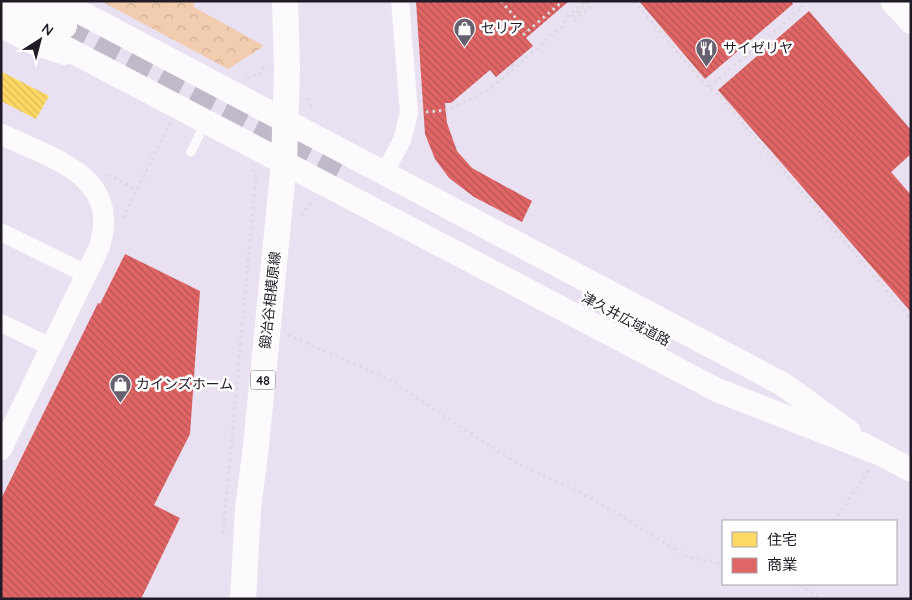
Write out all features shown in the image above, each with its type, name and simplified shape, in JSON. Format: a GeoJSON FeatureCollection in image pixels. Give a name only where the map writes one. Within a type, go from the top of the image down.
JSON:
{"type":"FeatureCollection","features":[{"type":"Feature","properties":{"kind":"main road"},"geometry":{"type":"LineString","coordinates":[[19,1],[72,14],[285,120],[784,385],[873,461]]}},
{"type":"Feature","properties":{"kind":"main road"},"geometry":{"type":"LineString","coordinates":[[60,1],[72,14]]}},
{"type":"Feature","properties":{"kind":"main road","name":"鍛冶谷相模原線"},"geometry":{"type":"LineString","coordinates":[[243,599],[248,509],[284,162],[285,1]]}},
{"type":"Feature","properties":{"kind":"main road"},"geometry":{"type":"LineString","coordinates":[[1,14],[717,390],[873,461]]}},
{"type":"Feature","properties":{"kind":"main road","name":"津久井広域道路"},"geometry":{"type":"LineString","coordinates":[[340,169],[873,461],[911,470]]}},
{"type":"Feature","properties":{"kind":"street"},"geometry":{"type":"LineString","coordinates":[[384,174],[402,140],[409,113],[400,1]]}},
{"type":"Feature","properties":{"kind":"street"},"geometry":{"type":"LineString","coordinates":[[1,29],[36,47],[114,73]]}},
{"type":"Feature","properties":{"kind":"street"},"geometry":{"type":"LineString","coordinates":[[1,134],[74,170],[92,184],[103,207],[105,229],[51,347],[6,428],[1,450]]}},
{"type":"Feature","properties":{"kind":"street"},"geometry":{"type":"LineString","coordinates":[[1,232],[86,274]]}},
{"type":"Feature","properties":{"kind":"street"},"geometry":{"type":"LineString","coordinates":[[1,323],[51,347]]}},
{"type":"Feature","properties":{"kind":"lane"},"geometry":{"type":"LineString","coordinates":[[191,152],[206,121]]}},
{"type":"Feature","properties":{"kind":"path"},"geometry":{"type":"LineString","coordinates":[[501,1],[527,32]]}},
{"type":"Feature","properties":{"kind":"path"},"geometry":{"type":"LineString","coordinates":[[524,35],[563,1]]}},
{"type":"Feature","properties":{"kind":"path"},"geometry":{"type":"LineString","coordinates":[[417,113],[448,110],[466,103],[489,90],[562,27],[568,17],[585,1],[590,8],[575,20],[572,17],[591,1]]}},
{"type":"Feature","properties":{"kind":"path"},"geometry":{"type":"LineString","coordinates":[[634,1],[911,319]]}},
{"type":"Feature","properties":{"kind":"path"},"geometry":{"type":"LineString","coordinates":[[709,87],[803,7],[798,1]]}},
{"type":"Feature","properties":{"kind":"path"},"geometry":{"type":"LineString","coordinates":[[243,78],[250,78],[261,73],[267,60]]}},
{"type":"Feature","properties":{"kind":"path"},"geometry":{"type":"LineString","coordinates":[[512,64],[515,68]]}},
{"type":"Feature","properties":{"kind":"path"},"geometry":{"type":"LineString","coordinates":[[137,190],[174,116]]}},
{"type":"Feature","properties":{"kind":"path"},"geometry":{"type":"LineString","coordinates":[[223,542],[230,438],[256,176],[251,163]]}},
{"type":"Feature","properties":{"kind":"path"},"geometry":{"type":"LineString","coordinates":[[268,330],[291,336],[385,377],[513,461],[591,498],[688,557],[722,564]]}},
{"type":"Feature","properties":{"kind":"path"},"geometry":{"type":"LineString","coordinates":[[835,520],[873,461]]}},
{"type":"Feature","properties":{"kind":"path"},"geometry":{"type":"LineString","coordinates":[[801,585],[820,599]]}},
{"type":"Feature","properties":{"kind":"green space"},"geometry":{"type":"Polygon","coordinates":[[[101,1],[194,1],[194,7],[264,46],[228,69],[101,1]]]}},
{"type":"Feature","properties":{"kind":"building: 住宅"},"geometry":{"type":"Polygon","coordinates":[[[2,72],[49,96],[36,119],[1,101],[2,72]]]}},
{"type":"Feature","properties":{"kind":"building: 商業"},"geometry":{"type":"Polygon","coordinates":[[[416,1],[569,1],[526,38],[533,46],[496,77],[490,70],[451,103],[445,103],[447,123],[457,151],[472,168],[532,201],[522,222],[474,197],[449,178],[435,159],[425,134],[416,1]]]}},
{"type":"Feature","properties":{"kind":"building: 商業"},"geometry":{"type":"Polygon","coordinates":[[[639,1],[791,1],[793,4],[705,79],[639,1]]]}},
{"type":"Feature","properties":{"kind":"building: 商業"},"geometry":{"type":"Polygon","coordinates":[[[809,11],[911,130],[911,154],[891,172],[911,195],[911,312],[718,90],[809,11]]]}},
{"type":"Feature","properties":{"kind":"building: 商業","name":"カインズホーム"},"geometry":{"type":"Polygon","coordinates":[[[125,254],[200,291],[190,434],[154,505],[180,518],[141,599],[1,599],[1,499],[98,303],[100,304],[125,254]]]}},
{"type":"Feature","properties":{"kind":"tunnel"},"geometry":{"type":"LineString","coordinates":[[65,26],[340,169]]}},
{"type":"Feature","properties":{"kind":"place","name":"セリア"},"geometry":{"type":"Point","coordinates":[465,47]}},
{"type":"Feature","properties":{"kind":"place","name":"サイゼリヤ"},"geometry":{"type":"Point","coordinates":[707,67]}},
{"type":"Feature","properties":{"kind":"place","name":"カインズホーム"},"geometry":{"type":"Point","coordinates":[120,403]}}]}
